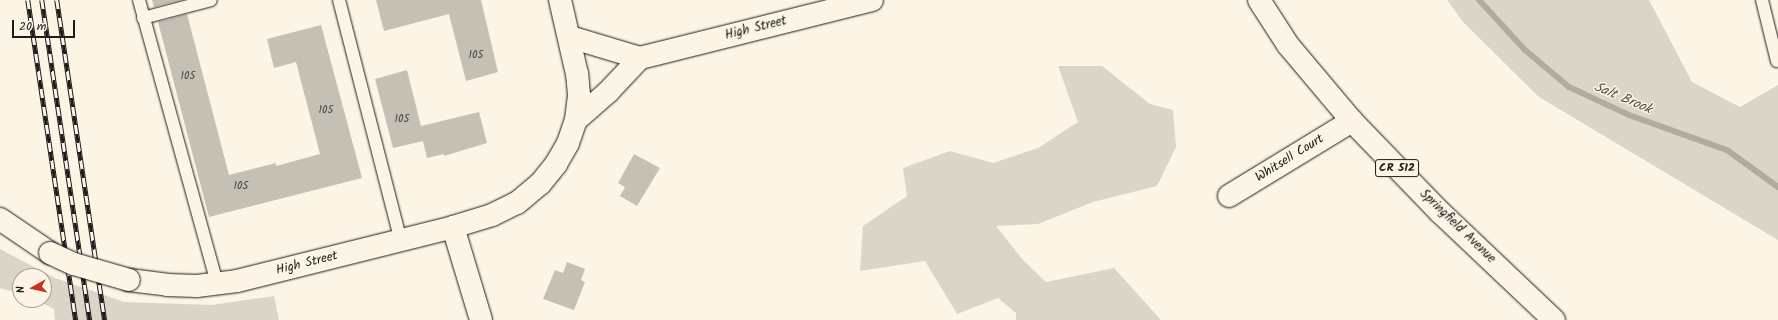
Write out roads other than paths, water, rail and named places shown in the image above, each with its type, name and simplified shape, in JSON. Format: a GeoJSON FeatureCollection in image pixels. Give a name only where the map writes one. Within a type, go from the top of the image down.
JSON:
{"type":"FeatureCollection","features":[{"type":"Feature","properties":{"kind":"street","name":"High Street"},"geometry":{"type":"LineString","coordinates":[[0,219],[50,252],[74,264],[129,280],[167,285],[217,284],[257,276],[401,241],[492,215],[517,203],[540,184],[556,164],[568,143],[576,120],[579,95],[577,74],[570,37],[560,0]]}},
{"type":"Feature","properties":{"kind":"street","name":"High Street"},"geometry":{"type":"LineString","coordinates":[[576,120],[608,92],[640,58],[872,0]]}},
{"type":"Feature","properties":{"kind":"street","name":"Springfield Avenue"},"geometry":{"type":"LineString","coordinates":[[1259,0],[1288,45],[1352,121],[1440,212],[1554,320]]}},
{"type":"Feature","properties":{"kind":"street"},"geometry":{"type":"LineString","coordinates":[[570,37],[640,58]]}},
{"type":"Feature","properties":{"kind":"street","name":"Whitsell Court"},"geometry":{"type":"LineString","coordinates":[[1229,196],[1352,121]]}},
{"type":"Feature","properties":{"kind":"street"},"geometry":{"type":"LineString","coordinates":[[453,227],[481,320]]}},
{"type":"Feature","properties":{"kind":"lane"},"geometry":{"type":"LineString","coordinates":[[138,0],[217,284]]}},
{"type":"Feature","properties":{"kind":"lane"},"geometry":{"type":"LineString","coordinates":[[143,18],[211,0]]}},
{"type":"Feature","properties":{"kind":"lane"},"geometry":{"type":"LineString","coordinates":[[339,0],[401,241]]}},
{"type":"Feature","properties":{"kind":"lane"},"geometry":{"type":"LineString","coordinates":[[1762,0],[1777,60]]}},
{"type":"Feature","properties":{"kind":"waterway","name":"Salt Brook"},"geometry":{"type":"LineString","coordinates":[[1479,0],[1525,50],[1569,87],[1629,115],[1727,150],[1778,187]]}},
{"type":"Feature","properties":{"kind":"railway"},"geometry":{"type":"LineString","coordinates":[[28,0],[76,320]]}},
{"type":"Feature","properties":{"kind":"railway"},"geometry":{"type":"LineString","coordinates":[[42,0],[90,320]]}},
{"type":"Feature","properties":{"kind":"railway"},"geometry":{"type":"LineString","coordinates":[[57,0],[105,320]]}}]}
